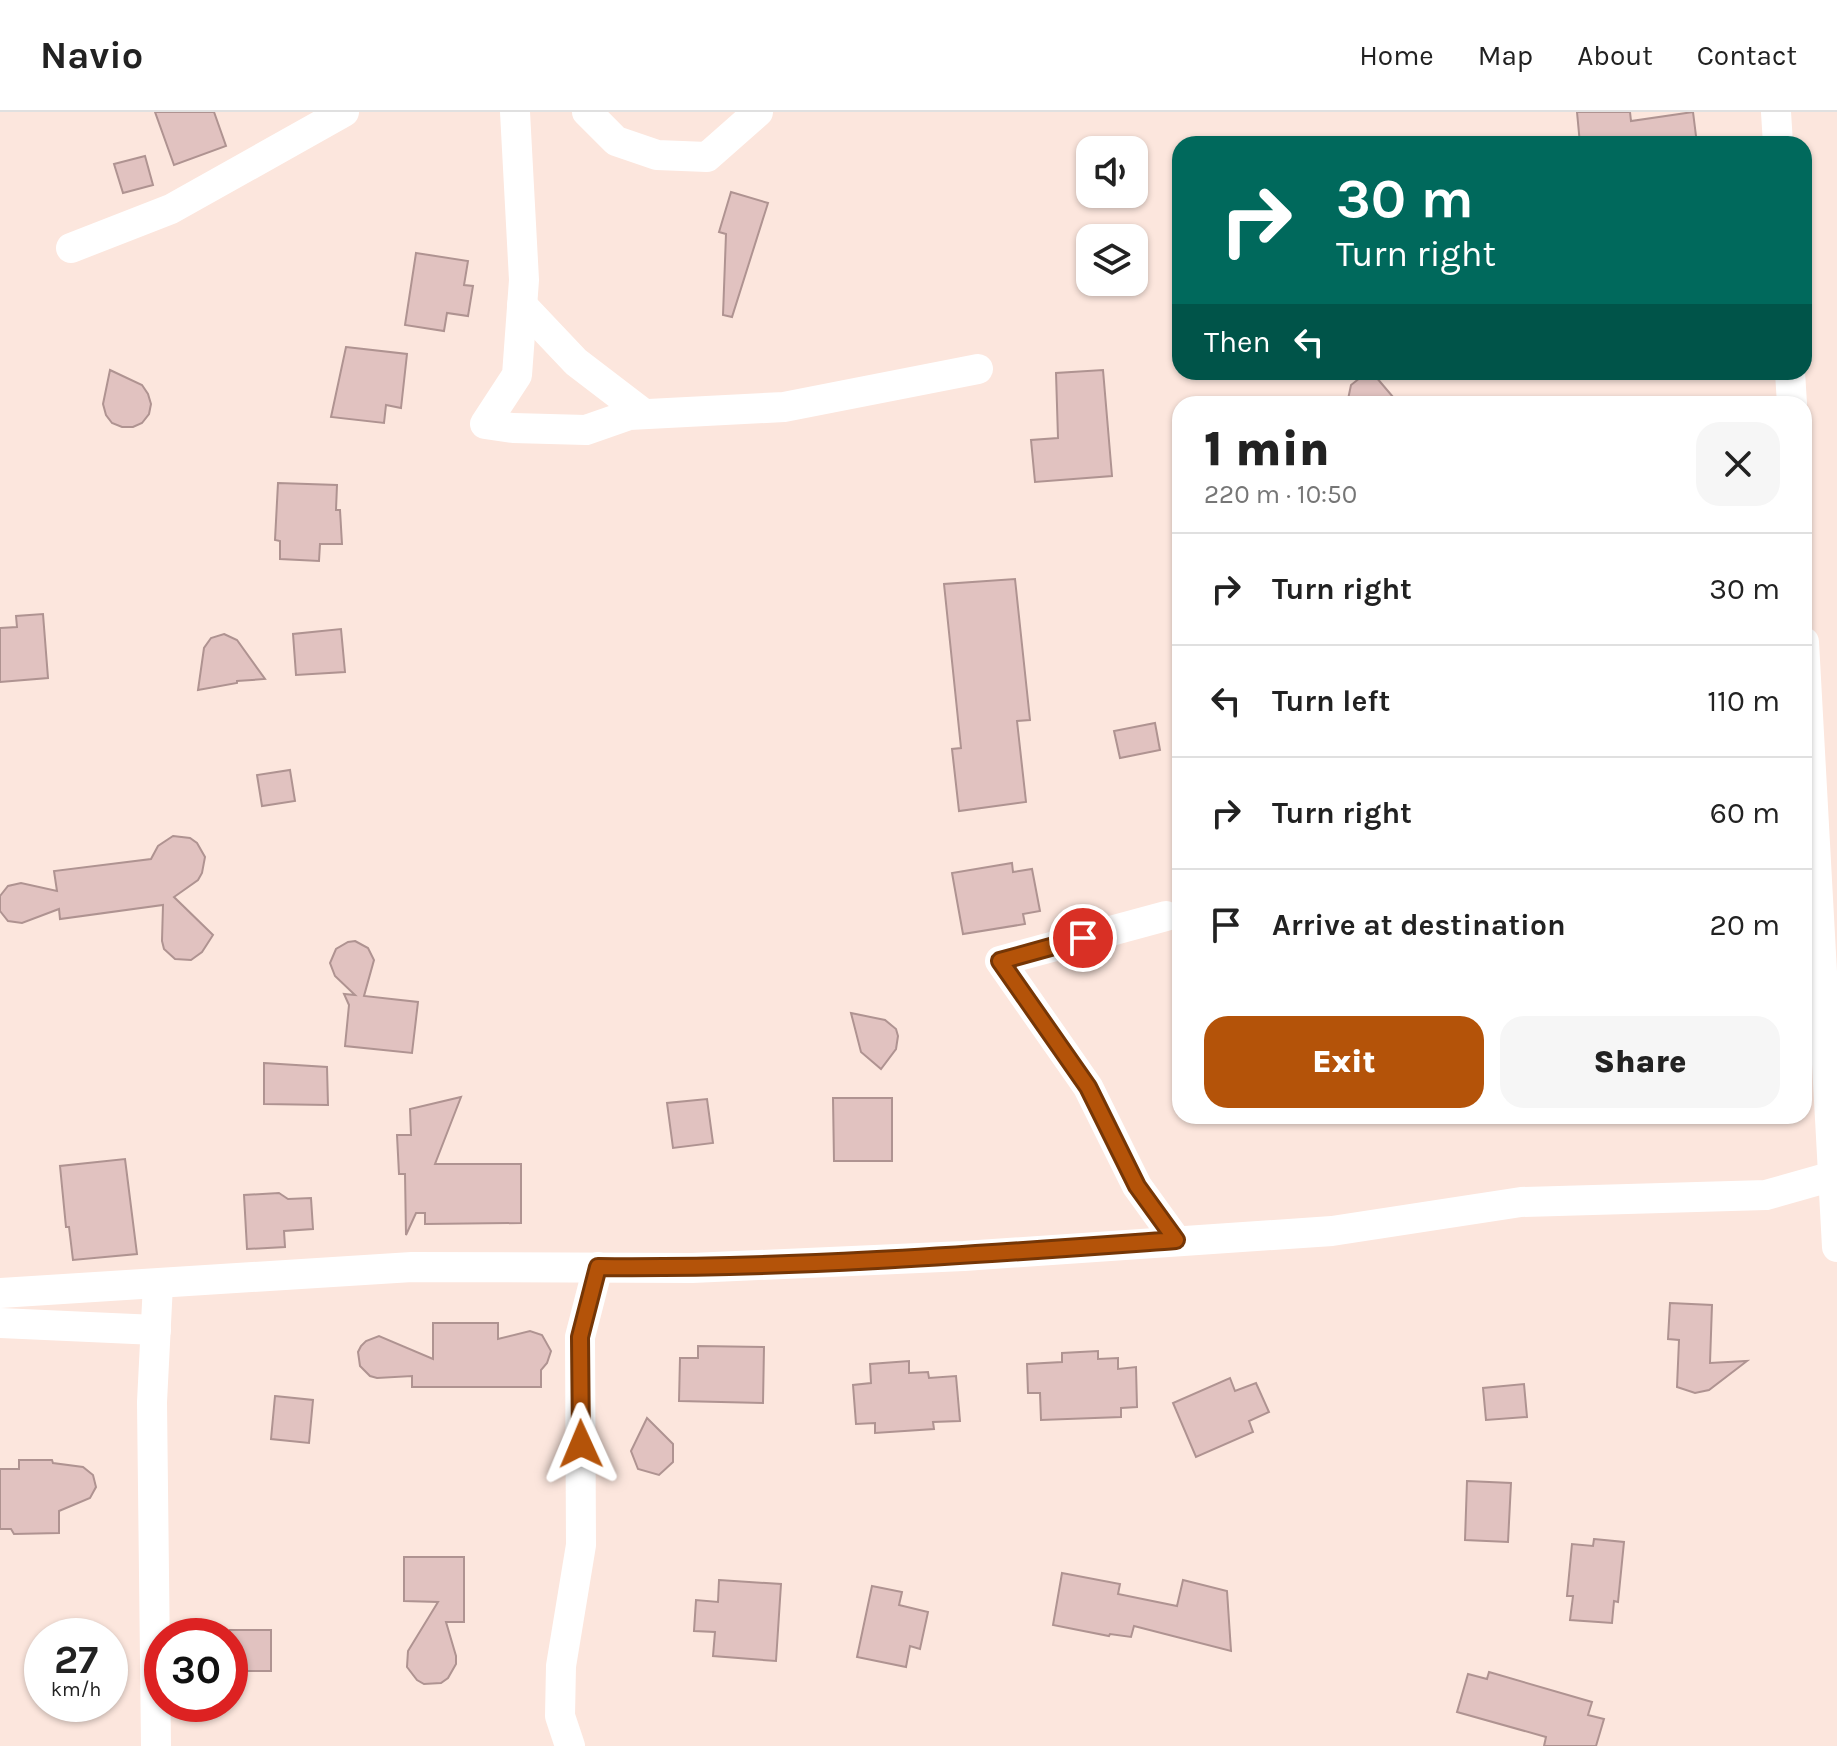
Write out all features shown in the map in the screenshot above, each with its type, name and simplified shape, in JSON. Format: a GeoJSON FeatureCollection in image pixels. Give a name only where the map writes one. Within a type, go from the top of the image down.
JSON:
{"type":"FeatureCollection","features":[{"type":"Feature","properties":{"kind":"street"},"geometry":{"type":"LineString","coordinates":[[71,248],[171,209],[344,112]]}},
{"type":"Feature","properties":{"kind":"street"},"geometry":{"type":"LineString","coordinates":[[515,112],[524,280],[517,375],[485,424],[586,430],[629,415],[784,407],[978,369]]}},
{"type":"Feature","properties":{"kind":"street"},"geometry":{"type":"LineString","coordinates":[[587,112],[616,141],[657,155],[707,157],[758,112]]}},
{"type":"Feature","properties":{"kind":"street"},"geometry":{"type":"LineString","coordinates":[[1776,112],[1778,136]]}},
{"type":"Feature","properties":{"kind":"street"},"geometry":{"type":"LineString","coordinates":[[522,305],[576,362],[644,414]]}},
{"type":"Feature","properties":{"kind":"street"},"geometry":{"type":"LineString","coordinates":[[1812,784],[1837,1247]]}},
{"type":"Feature","properties":{"kind":"street"},"geometry":{"type":"LineString","coordinates":[[1166,916],[1000,961],[1088,1087],[1137,1186],[1176,1240]]}},
{"type":"Feature","properties":{"kind":"street"},"geometry":{"type":"LineString","coordinates":[[0,1293],[412,1267],[692,1268],[964,1256],[1332,1231],[1521,1202],[1766,1195],[1834,1176]]}},
{"type":"Feature","properties":{"kind":"street"},"geometry":{"type":"LineString","coordinates":[[570,1746],[560,1716],[561,1666],[581,1545],[580,1337],[598,1267]]}},
{"type":"Feature","properties":{"kind":"street"},"geometry":{"type":"LineString","coordinates":[[156,1746],[152,1402],[158,1284]]}},
{"type":"Feature","properties":{"kind":"street"},"geometry":{"type":"LineString","coordinates":[[0,1323],[156,1330]]}},
{"type":"Feature","properties":{"kind":"building"},"geometry":{"type":"Polygon","coordinates":[[[155,112],[214,112],[226,146],[174,165],[155,112]]]}},
{"type":"Feature","properties":{"kind":"building"},"geometry":{"type":"Polygon","coordinates":[[[1577,112],[1630,112],[1631,121],[1693,112],[1696,136],[1579,136],[1577,112]]]}},
{"type":"Feature","properties":{"kind":"building"},"geometry":{"type":"Polygon","coordinates":[[[145,156],[153,185],[123,193],[114,164],[145,156]]]}},
{"type":"Feature","properties":{"kind":"building"},"geometry":{"type":"Polygon","coordinates":[[[731,192],[768,203],[732,317],[723,315],[726,234],[719,232],[731,192]]]}},
{"type":"Feature","properties":{"kind":"building"},"geometry":{"type":"Polygon","coordinates":[[[416,253],[468,261],[464,285],[473,286],[468,316],[447,313],[444,331],[405,325],[416,253]]]}},
{"type":"Feature","properties":{"kind":"building"},"geometry":{"type":"Polygon","coordinates":[[[346,347],[407,354],[401,408],[386,405],[384,423],[331,417],[346,347]]]}},
{"type":"Feature","properties":{"kind":"building"},"geometry":{"type":"Polygon","coordinates":[[[110,370],[142,385],[148,394],[151,404],[149,414],[142,423],[122,427],[112,423],[106,415],[103,404],[110,370]]]}},
{"type":"Feature","properties":{"kind":"building"},"geometry":{"type":"Polygon","coordinates":[[[1103,370],[1112,476],[1035,482],[1031,440],[1058,438],[1056,373],[1103,370]]]}},
{"type":"Feature","properties":{"kind":"building"},"geometry":{"type":"Polygon","coordinates":[[[1357,380],[1379,380],[1392,396],[1349,396],[1351,385],[1357,380]]]}},
{"type":"Feature","properties":{"kind":"building"},"geometry":{"type":"Polygon","coordinates":[[[278,483],[337,485],[336,510],[340,510],[342,544],[320,544],[319,561],[280,559],[280,541],[275,540],[278,483]]]}},
{"type":"Feature","properties":{"kind":"building"},"geometry":{"type":"Polygon","coordinates":[[[1015,579],[1030,720],[1017,721],[1026,802],[959,811],[952,749],[961,748],[944,584],[1015,579]]]}},
{"type":"Feature","properties":{"kind":"building"},"geometry":{"type":"Polygon","coordinates":[[[43,614],[48,678],[0,682],[0,628],[17,627],[16,616],[43,614]]]}},
{"type":"Feature","properties":{"kind":"building"},"geometry":{"type":"Polygon","coordinates":[[[341,629],[345,672],[296,675],[293,634],[341,629]]]}},
{"type":"Feature","properties":{"kind":"building"},"geometry":{"type":"Polygon","coordinates":[[[224,634],[237,640],[265,679],[237,681],[198,690],[204,648],[211,638],[224,634]]]}},
{"type":"Feature","properties":{"kind":"building"},"geometry":{"type":"Polygon","coordinates":[[[1155,723],[1160,750],[1120,758],[1114,731],[1155,723]]]}},
{"type":"Feature","properties":{"kind":"building"},"geometry":{"type":"Polygon","coordinates":[[[290,770],[295,801],[262,806],[257,775],[290,770]]]}},
{"type":"Feature","properties":{"kind":"building"},"geometry":{"type":"Polygon","coordinates":[[[173,836],[190,838],[205,857],[198,880],[174,897],[213,935],[202,952],[191,960],[175,959],[164,949],[163,905],[60,919],[59,909],[22,923],[8,921],[0,911],[0,896],[8,886],[21,883],[57,891],[54,871],[151,859],[158,846],[173,836]]]}},
{"type":"Feature","properties":{"kind":"building"},"geometry":{"type":"Polygon","coordinates":[[[1012,863],[1013,872],[1032,869],[1040,911],[1023,914],[1025,924],[963,934],[952,873],[1012,863]]]}},
{"type":"Feature","properties":{"kind":"building"},"geometry":{"type":"Polygon","coordinates":[[[355,941],[368,948],[374,960],[364,996],[418,1002],[412,1053],[345,1046],[349,1005],[344,994],[355,995],[335,976],[330,963],[336,949],[355,941]]]}},
{"type":"Feature","properties":{"kind":"building"},"geometry":{"type":"Polygon","coordinates":[[[851,1013],[885,1020],[896,1029],[896,1049],[881,1069],[861,1052],[851,1013]]]}},
{"type":"Feature","properties":{"kind":"building"},"geometry":{"type":"Polygon","coordinates":[[[264,1063],[327,1067],[328,1105],[264,1104],[264,1063]]]}},
{"type":"Feature","properties":{"kind":"building"},"geometry":{"type":"Polygon","coordinates":[[[461,1097],[435,1164],[521,1164],[521,1223],[425,1224],[425,1213],[416,1213],[406,1235],[405,1174],[399,1174],[397,1135],[411,1135],[410,1109],[461,1097]]]}},
{"type":"Feature","properties":{"kind":"building"},"geometry":{"type":"Polygon","coordinates":[[[833,1098],[892,1098],[892,1161],[834,1161],[833,1098]]]}},
{"type":"Feature","properties":{"kind":"building"},"geometry":{"type":"Polygon","coordinates":[[[707,1099],[713,1143],[673,1148],[667,1103],[707,1099]]]}},
{"type":"Feature","properties":{"kind":"building"},"geometry":{"type":"Polygon","coordinates":[[[125,1159],[137,1254],[73,1260],[69,1227],[66,1227],[60,1166],[125,1159]]]}},
{"type":"Feature","properties":{"kind":"building"},"geometry":{"type":"Polygon","coordinates":[[[279,1193],[288,1199],[311,1198],[313,1229],[284,1231],[285,1247],[247,1249],[244,1195],[279,1193]]]}},
{"type":"Feature","properties":{"kind":"building"},"geometry":{"type":"Polygon","coordinates":[[[1670,1303],[1712,1305],[1710,1363],[1747,1361],[1709,1390],[1695,1393],[1677,1387],[1679,1340],[1668,1339],[1670,1303]]]}},
{"type":"Feature","properties":{"kind":"building"},"geometry":{"type":"Polygon","coordinates":[[[433,1323],[498,1323],[498,1339],[530,1331],[542,1335],[551,1351],[541,1370],[541,1387],[412,1387],[412,1376],[377,1378],[370,1376],[360,1366],[358,1352],[361,1346],[379,1336],[433,1359],[433,1323]]]}},
{"type":"Feature","properties":{"kind":"building"},"geometry":{"type":"Polygon","coordinates":[[[698,1346],[764,1347],[763,1403],[679,1401],[680,1358],[698,1358],[698,1346]]]}},
{"type":"Feature","properties":{"kind":"building"},"geometry":{"type":"Polygon","coordinates":[[[1098,1351],[1098,1359],[1118,1358],[1118,1369],[1136,1367],[1137,1407],[1121,1408],[1121,1417],[1041,1420],[1040,1393],[1028,1393],[1027,1364],[1062,1362],[1062,1353],[1098,1351]]]}},
{"type":"Feature","properties":{"kind":"building"},"geometry":{"type":"Polygon","coordinates":[[[909,1361],[909,1373],[928,1372],[929,1378],[956,1376],[960,1421],[933,1422],[934,1429],[875,1433],[875,1423],[856,1424],[853,1385],[871,1383],[870,1364],[909,1361]]]}},
{"type":"Feature","properties":{"kind":"building"},"geometry":{"type":"Polygon","coordinates":[[[1230,1378],[1235,1391],[1256,1383],[1269,1412],[1249,1421],[1253,1432],[1196,1457],[1173,1403],[1230,1378]]]}},
{"type":"Feature","properties":{"kind":"building"},"geometry":{"type":"Polygon","coordinates":[[[1524,1384],[1527,1417],[1486,1420],[1483,1388],[1524,1384]]]}},
{"type":"Feature","properties":{"kind":"building"},"geometry":{"type":"Polygon","coordinates":[[[275,1396],[313,1400],[309,1443],[271,1439],[275,1396]]]}},
{"type":"Feature","properties":{"kind":"building"},"geometry":{"type":"Polygon","coordinates":[[[647,1418],[673,1444],[673,1462],[659,1475],[638,1469],[631,1451],[647,1418]]]}},
{"type":"Feature","properties":{"kind":"building"},"geometry":{"type":"Polygon","coordinates":[[[19,1460],[52,1460],[53,1463],[83,1467],[93,1475],[96,1487],[90,1498],[59,1511],[59,1533],[14,1534],[11,1529],[0,1529],[0,1469],[19,1469],[19,1460]]]}},
{"type":"Feature","properties":{"kind":"building"},"geometry":{"type":"Polygon","coordinates":[[[1467,1481],[1511,1483],[1508,1542],[1465,1540],[1467,1481]]]}},
{"type":"Feature","properties":{"kind":"building"},"geometry":{"type":"Polygon","coordinates":[[[1594,1539],[1624,1542],[1618,1602],[1614,1601],[1612,1623],[1570,1620],[1573,1596],[1567,1596],[1572,1544],[1593,1546],[1594,1539]]]}},
{"type":"Feature","properties":{"kind":"building"},"geometry":{"type":"Polygon","coordinates":[[[404,1557],[464,1557],[464,1622],[446,1622],[456,1664],[441,1683],[424,1684],[407,1667],[408,1651],[438,1602],[404,1601],[404,1557]]]}},
{"type":"Feature","properties":{"kind":"building"},"geometry":{"type":"Polygon","coordinates":[[[1062,1573],[1120,1584],[1118,1594],[1177,1606],[1183,1580],[1227,1591],[1231,1651],[1134,1626],[1131,1637],[1053,1625],[1062,1573]]]}},
{"type":"Feature","properties":{"kind":"building"},"geometry":{"type":"Polygon","coordinates":[[[719,1580],[781,1584],[776,1661],[713,1656],[715,1632],[694,1631],[696,1600],[718,1602],[719,1580]]]}},
{"type":"Feature","properties":{"kind":"building"},"geometry":{"type":"Polygon","coordinates":[[[872,1586],[902,1592],[899,1605],[928,1612],[920,1649],[910,1646],[906,1667],[857,1657],[872,1586]]]}},
{"type":"Feature","properties":{"kind":"building"},"geometry":{"type":"Polygon","coordinates":[[[248,1630],[271,1630],[271,1671],[248,1671],[248,1630]]]}},
{"type":"Feature","properties":{"kind":"building"},"geometry":{"type":"Polygon","coordinates":[[[1489,1672],[1592,1702],[1588,1715],[1604,1719],[1596,1746],[1544,1746],[1546,1737],[1457,1712],[1468,1674],[1487,1679],[1489,1672]]]}},
{"type":"Feature","properties":{"kind":"route"},"geometry":{"type":"LineString","coordinates":[[581,1444],[580,1337],[598,1267],[692,1268],[964,1256],[1176,1240],[1137,1186],[1088,1087],[1000,961],[1083,938]]}}]}
